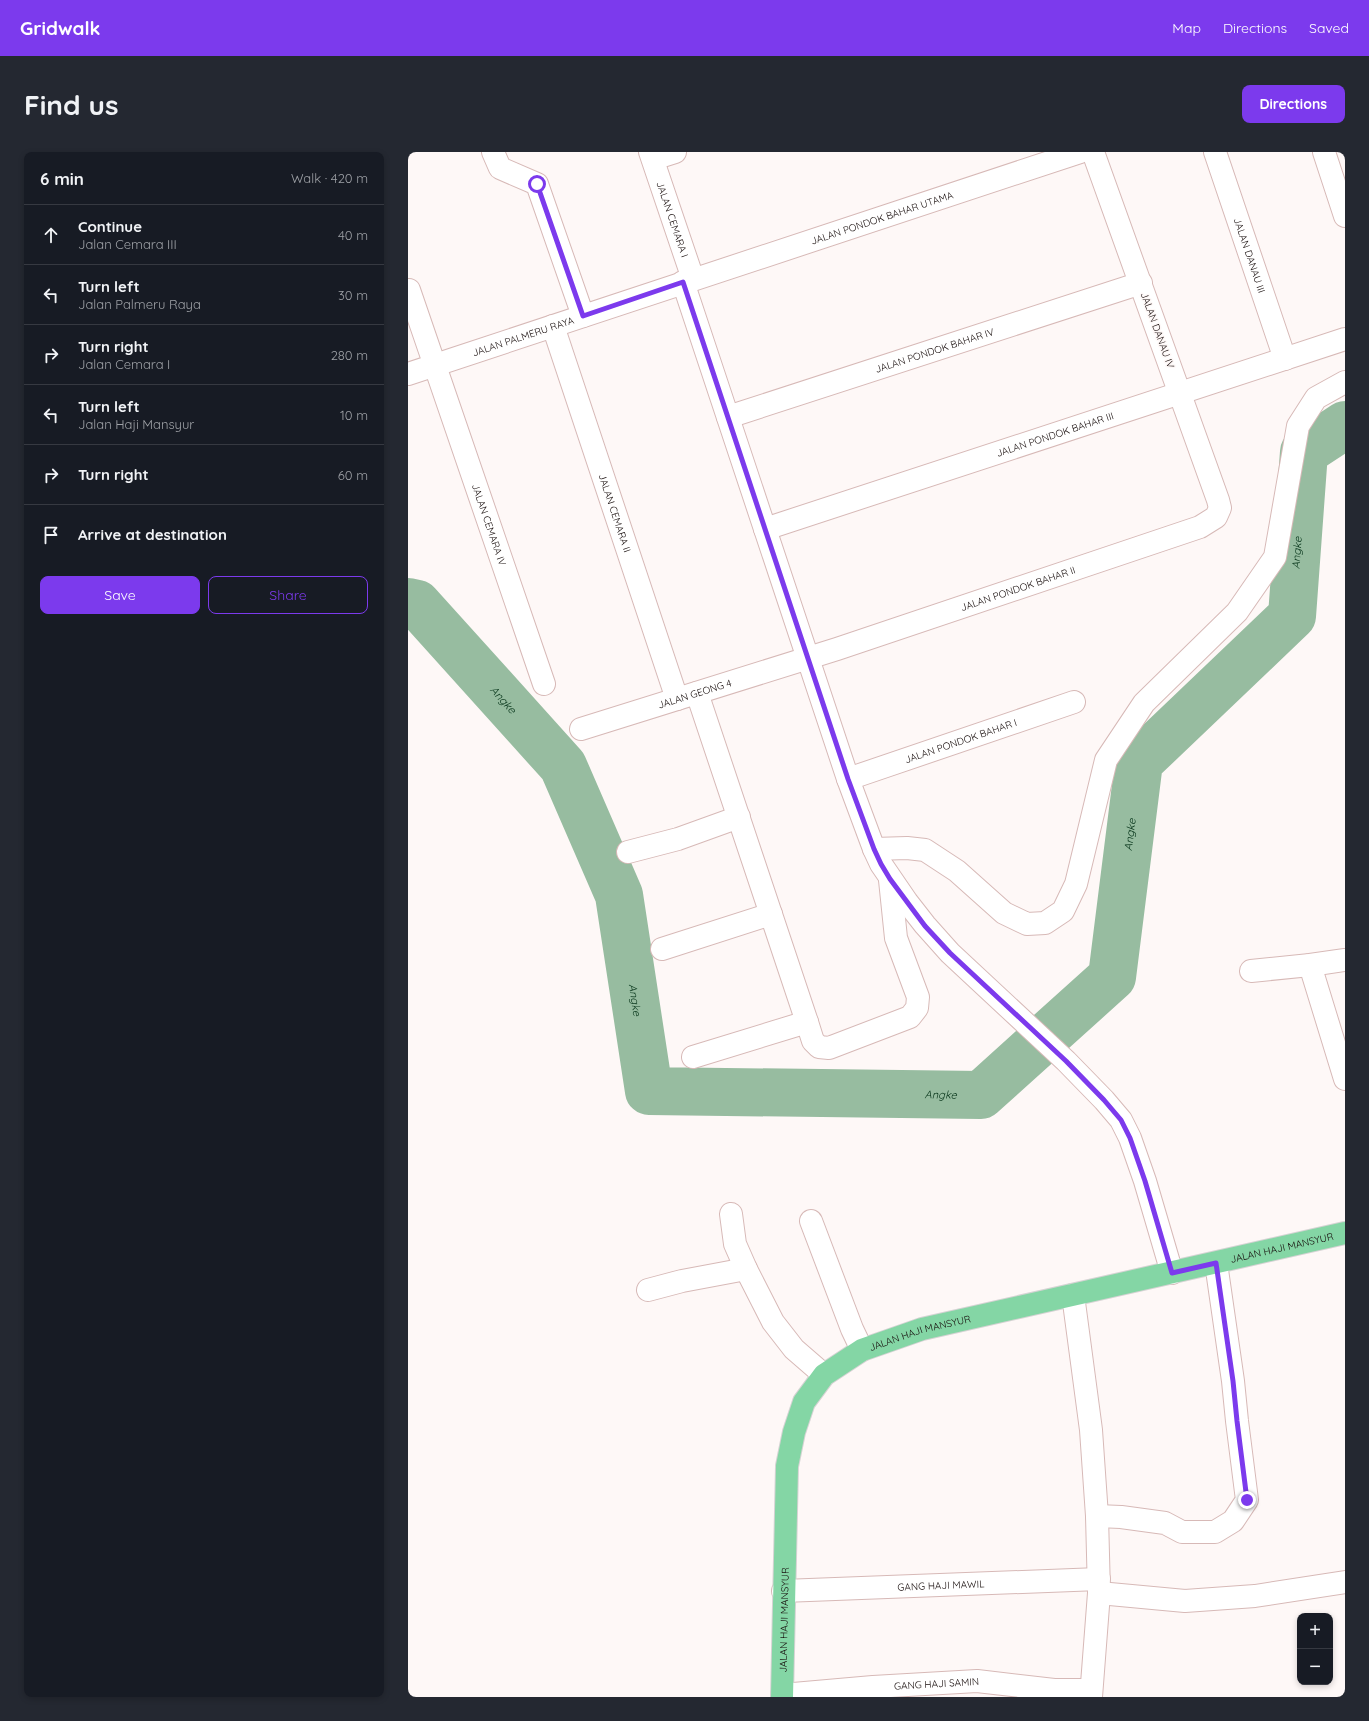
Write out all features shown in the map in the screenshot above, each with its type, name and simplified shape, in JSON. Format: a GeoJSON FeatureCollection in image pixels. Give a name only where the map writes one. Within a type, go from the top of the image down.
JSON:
{"type":"FeatureCollection","features":[{"type":"Feature","properties":{"kind":"main road","name":"JALAN HAJI MANSYUR"},"geometry":{"type":"LineString","coordinates":[[782,1696],[783,1591],[787,1466],[794,1432],[804,1402],[824,1375],[862,1350],[922,1329],[1345,1233]]}},
{"type":"Feature","properties":{"kind":"street"},"geometry":{"type":"LineString","coordinates":[[493,152],[500,168],[537,184],[583,316]]}},
{"type":"Feature","properties":{"kind":"street"},"geometry":{"type":"LineString","coordinates":[[651,156],[675,152]]}},
{"type":"Feature","properties":{"kind":"street","name":"JALAN PONDOK BAHAR UTAMA"},"geometry":{"type":"LineString","coordinates":[[688,281],[1080,152]]}},
{"type":"Feature","properties":{"kind":"street","name":"JALAN DANAU IV"},"geometry":{"type":"LineString","coordinates":[[1093,152],[1181,394],[1220,508]]}},
{"type":"Feature","properties":{"kind":"street","name":"JALAN DANAU III"},"geometry":{"type":"LineString","coordinates":[[1215,152],[1285,359]]}},
{"type":"Feature","properties":{"kind":"street"},"geometry":{"type":"LineString","coordinates":[[1324,152],[1345,216]]}},
{"type":"Feature","properties":{"kind":"street","name":"JALAN CEMARA I"},"geometry":{"type":"LineString","coordinates":[[651,156],[728,417],[848,779],[874,849],[890,879],[925,926],[950,953],[1066,1061],[1104,1100],[1121,1120],[1130,1138],[1150,1194],[1172,1273]]}},
{"type":"Feature","properties":{"kind":"street","name":"JALAN PALMERU RAYA"},"geometry":{"type":"LineString","coordinates":[[408,374],[688,281]]}},
{"type":"Feature","properties":{"kind":"street","name":"JALAN PONDOK BAHAR IV"},"geometry":{"type":"LineString","coordinates":[[728,417],[1141,283]]}},
{"type":"Feature","properties":{"kind":"street","name":"JALAN CEMARA IV"},"geometry":{"type":"LineString","coordinates":[[410,290],[544,684]]}},
{"type":"Feature","properties":{"kind":"street","name":"JALAN CEMARA II"},"geometry":{"type":"LineString","coordinates":[[552,326],[677,699]]}},
{"type":"Feature","properties":{"kind":"street","name":"JALAN PONDOK BAHAR III"},"geometry":{"type":"LineString","coordinates":[[765,529],[1181,394],[1345,339]]}},
{"type":"Feature","properties":{"kind":"street"},"geometry":{"type":"LineString","coordinates":[[874,849],[907,848],[925,850],[957,871],[1004,914],[1027,924],[1045,923],[1063,911],[1076,884],[1106,760],[1144,703],[1237,612],[1275,556],[1298,426],[1316,398],[1345,382]]}},
{"type":"Feature","properties":{"kind":"street","name":"JALAN PONDOK BAHAR II"},"geometry":{"type":"LineString","coordinates":[[808,658],[1200,527],[1216,517],[1220,508]]}},
{"type":"Feature","properties":{"kind":"street","name":"JALAN GEONG 4"},"geometry":{"type":"LineString","coordinates":[[581,730],[808,658]]}},
{"type":"Feature","properties":{"kind":"street"},"geometry":{"type":"LineString","coordinates":[[697,693],[813,1041],[819,1047],[829,1048],[910,1017],[917,1008],[918,997],[896,938],[890,879]]}},
{"type":"Feature","properties":{"kind":"street","name":"JALAN PONDOK BAHAR I"},"geometry":{"type":"LineString","coordinates":[[848,779],[1074,702]]}},
{"type":"Feature","properties":{"kind":"street"},"geometry":{"type":"LineString","coordinates":[[628,852],[678,839],[739,817]]}},
{"type":"Feature","properties":{"kind":"street"},"geometry":{"type":"LineString","coordinates":[[662,949],[771,914]]}},
{"type":"Feature","properties":{"kind":"street"},"geometry":{"type":"LineString","coordinates":[[1251,971],[1310,966],[1345,960]]}},
{"type":"Feature","properties":{"kind":"street"},"geometry":{"type":"LineString","coordinates":[[1310,966],[1345,1079]]}},
{"type":"Feature","properties":{"kind":"street"},"geometry":{"type":"LineString","coordinates":[[693,1057],[807,1022]]}},
{"type":"Feature","properties":{"kind":"street"},"geometry":{"type":"LineString","coordinates":[[731,1214],[735,1244],[773,1322],[794,1349],[824,1375]]}},
{"type":"Feature","properties":{"kind":"street"},"geometry":{"type":"LineString","coordinates":[[811,1221],[852,1329],[862,1350]]}},
{"type":"Feature","properties":{"kind":"street"},"geometry":{"type":"LineString","coordinates":[[1097,1516],[1121,1517],[1165,1523],[1182,1532],[1215,1532],[1233,1521],[1247,1500],[1233,1381],[1216,1263]]}},
{"type":"Feature","properties":{"kind":"street"},"geometry":{"type":"LineString","coordinates":[[648,1290],[682,1281],[746,1269]]}},
{"type":"Feature","properties":{"kind":"street"},"geometry":{"type":"LineString","coordinates":[[1073,1295],[1091,1430],[1097,1516],[1099,1586],[1091,1694]]}},
{"type":"Feature","properties":{"kind":"street","name":"GANG HAJI MAWIL"},"geometry":{"type":"LineString","coordinates":[[783,1591],[1099,1586],[1185,1601],[1255,1596],[1345,1582]]}},
{"type":"Feature","properties":{"kind":"street","name":"GANG HAJI SAMIN"},"geometry":{"type":"LineString","coordinates":[[782,1696],[873,1687],[977,1681],[1091,1694]]}},
{"type":"Feature","properties":{"kind":"waterway","name":"Angke"},"geometry":{"type":"LineString","coordinates":[[408,602],[417,604],[563,766],[619,895],[649,1091],[981,1095],[1112,977],[1139,762],[1292,616],[1304,452],[1345,425]]}},
{"type":"Feature","properties":{"kind":"route"},"geometry":{"type":"LineString","coordinates":[[537,184],[583,316],[683,282],[848,779],[874,849],[890,879],[925,926],[950,953],[1066,1061],[1104,1100],[1121,1120],[1130,1138],[1145,1181],[1172,1273],[1216,1263],[1233,1381],[1247,1500]]}}]}
